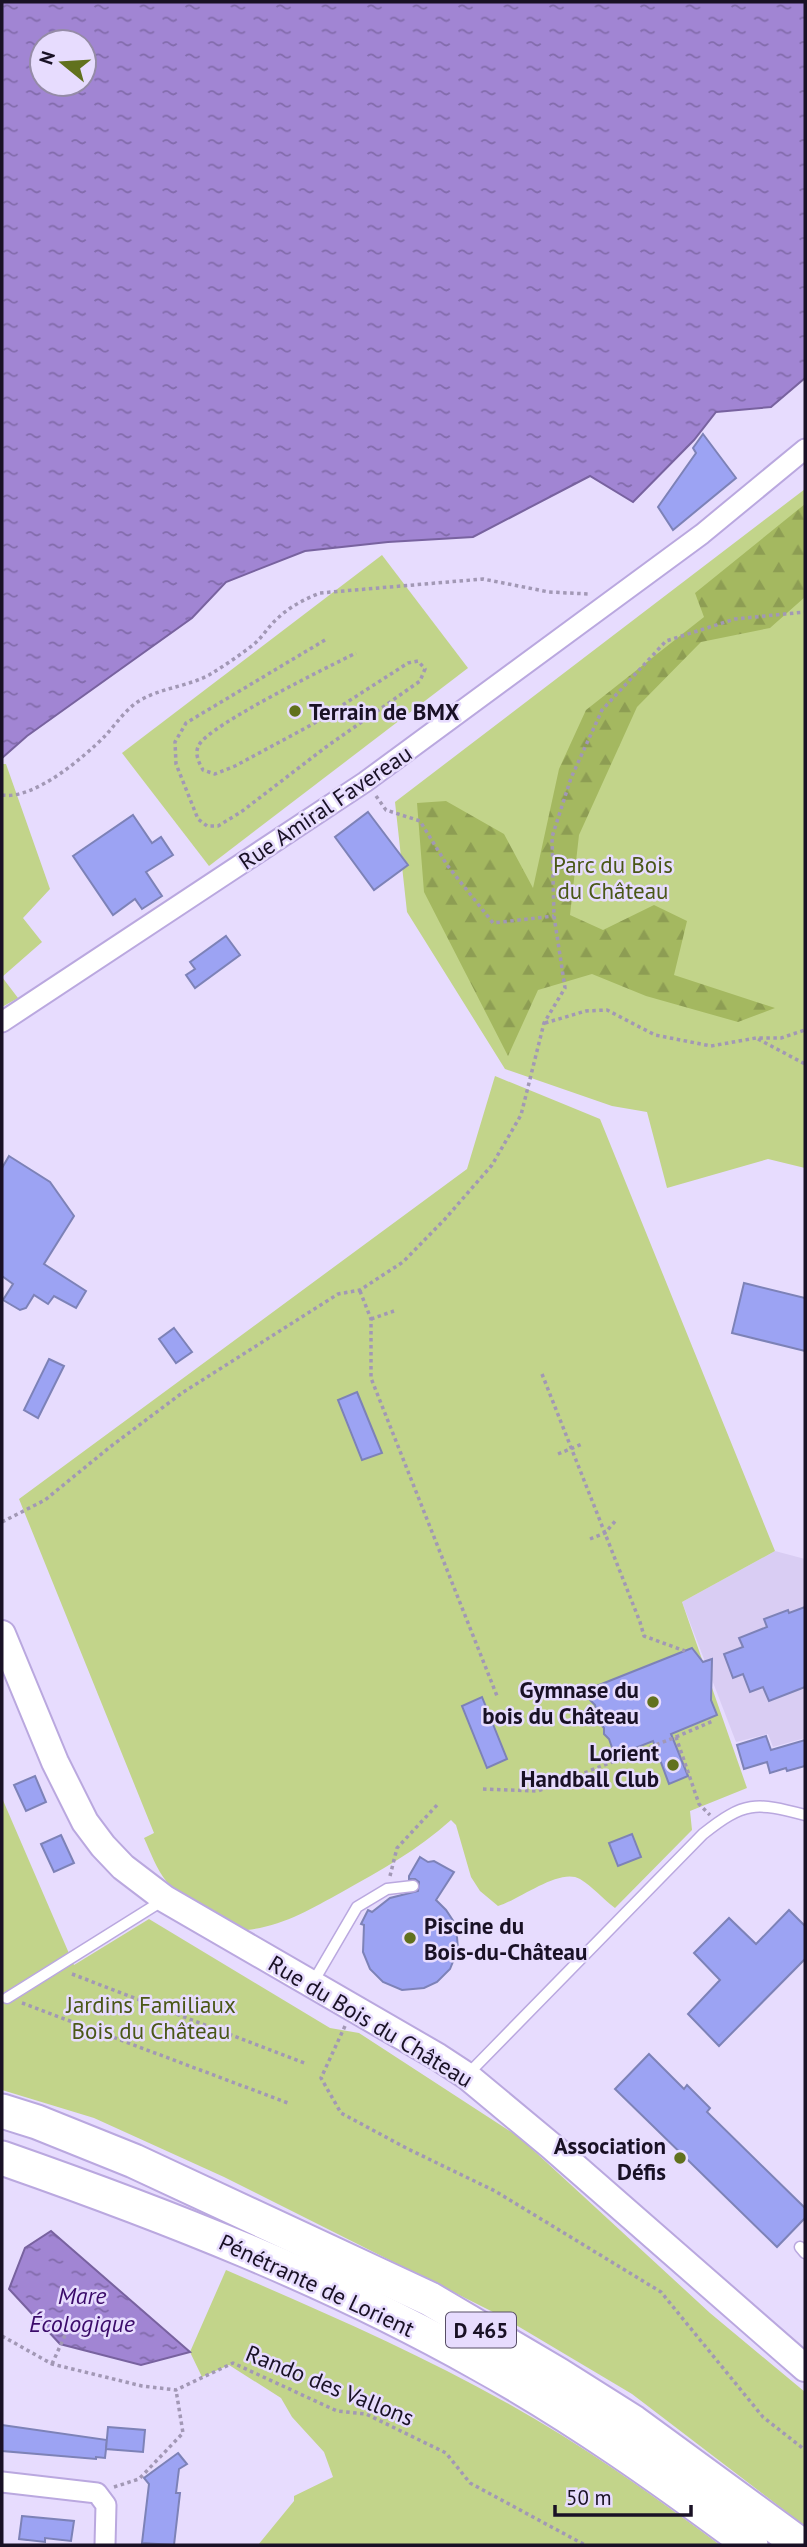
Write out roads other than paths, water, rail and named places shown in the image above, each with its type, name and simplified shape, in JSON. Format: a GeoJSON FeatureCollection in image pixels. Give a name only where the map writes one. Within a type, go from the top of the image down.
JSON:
{"type":"FeatureCollection","features":[{"type":"Feature","properties":{"kind":"highway"},"geometry":{"type":"LineString","coordinates":[[2,2111],[37,2122],[134,2161]]}},
{"type":"Feature","properties":{"kind":"highway"},"geometry":{"type":"LineString","coordinates":[[2,2126],[69,2147],[134,2161]]}},
{"type":"Feature","properties":{"kind":"highway","name":"Pénétrante de Lorient"},"geometry":{"type":"LineString","coordinates":[[2,2158],[148,2210],[258,2255],[386,2315],[479,2363],[617,2448],[751,2545]]}},
{"type":"Feature","properties":{"kind":"highway","name":"Pénétrante de Lorient"},"geometry":{"type":"LineString","coordinates":[[134,2161],[302,2238],[441,2306],[557,2374],[633,2423],[801,2545]]}},
{"type":"Feature","properties":{"kind":"street","name":"Rue Amiral Favereau"},"geometry":{"type":"LineString","coordinates":[[2,1022],[365,782],[702,534],[805,449]]}},
{"type":"Feature","properties":{"kind":"street","name":"Rue du Bois du Château"},"geometry":{"type":"LineString","coordinates":[[2,1634],[55,1762],[85,1822],[123,1867],[165,1899],[467,2076],[570,2162],[805,2368]]}},
{"type":"Feature","properties":{"kind":"street"},"geometry":{"type":"LineString","coordinates":[[2,2482],[97,2493],[106,2505],[105,2545]]}},
{"type":"Feature","properties":{"kind":"lane"},"geometry":{"type":"LineString","coordinates":[[467,2076],[703,1834],[717,1823],[734,1812],[751,1806],[770,1806],[805,1815]]}},
{"type":"Feature","properties":{"kind":"lane"},"geometry":{"type":"LineString","coordinates":[[312,1984],[357,1907],[387,1889],[413,1886]]}},
{"type":"Feature","properties":{"kind":"lane"},"geometry":{"type":"LineString","coordinates":[[7,1998],[165,1899]]}},
{"type":"Feature","properties":{"kind":"water"},"geometry":{"type":"Polygon","coordinates":[[[2,2],[805,2],[805,378],[771,407],[716,412],[694,440],[633,502],[590,476],[473,537],[305,551],[226,582],[192,618],[27,736],[2,758],[2,2]]]}},
{"type":"Feature","properties":{"kind":"water","name":"Mare Écologique"},"geometry":{"type":"Polygon","coordinates":[[[51,2231],[190,2352],[141,2365],[60,2344],[9,2289],[25,2248],[51,2231]]]}},
{"type":"Feature","properties":{"kind":"place","name":"Terrain de BMX"},"geometry":{"type":"Point","coordinates":[295,711]}},
{"type":"Feature","properties":{"kind":"place","name":"Gymnase du bois du Château"},"geometry":{"type":"Point","coordinates":[653,1702]}},
{"type":"Feature","properties":{"kind":"place","name":"Lorient Handball Club"},"geometry":{"type":"Point","coordinates":[673,1765]}},
{"type":"Feature","properties":{"kind":"place","name":"Piscine du Bois-du-Château"},"geometry":{"type":"Point","coordinates":[410,1938]}},
{"type":"Feature","properties":{"kind":"place","name":"Association Défis"},"geometry":{"type":"Point","coordinates":[680,2158]}},
{"type":"Feature","properties":{"kind":"park label","name":"Parc du Bois du Château"},"geometry":{"type":"Point","coordinates":[613,877]}},
{"type":"Feature","properties":{"kind":"park label","name":"Jardins Familiaux Bois du Château"},"geometry":{"type":"Point","coordinates":[151,2017]}}]}
